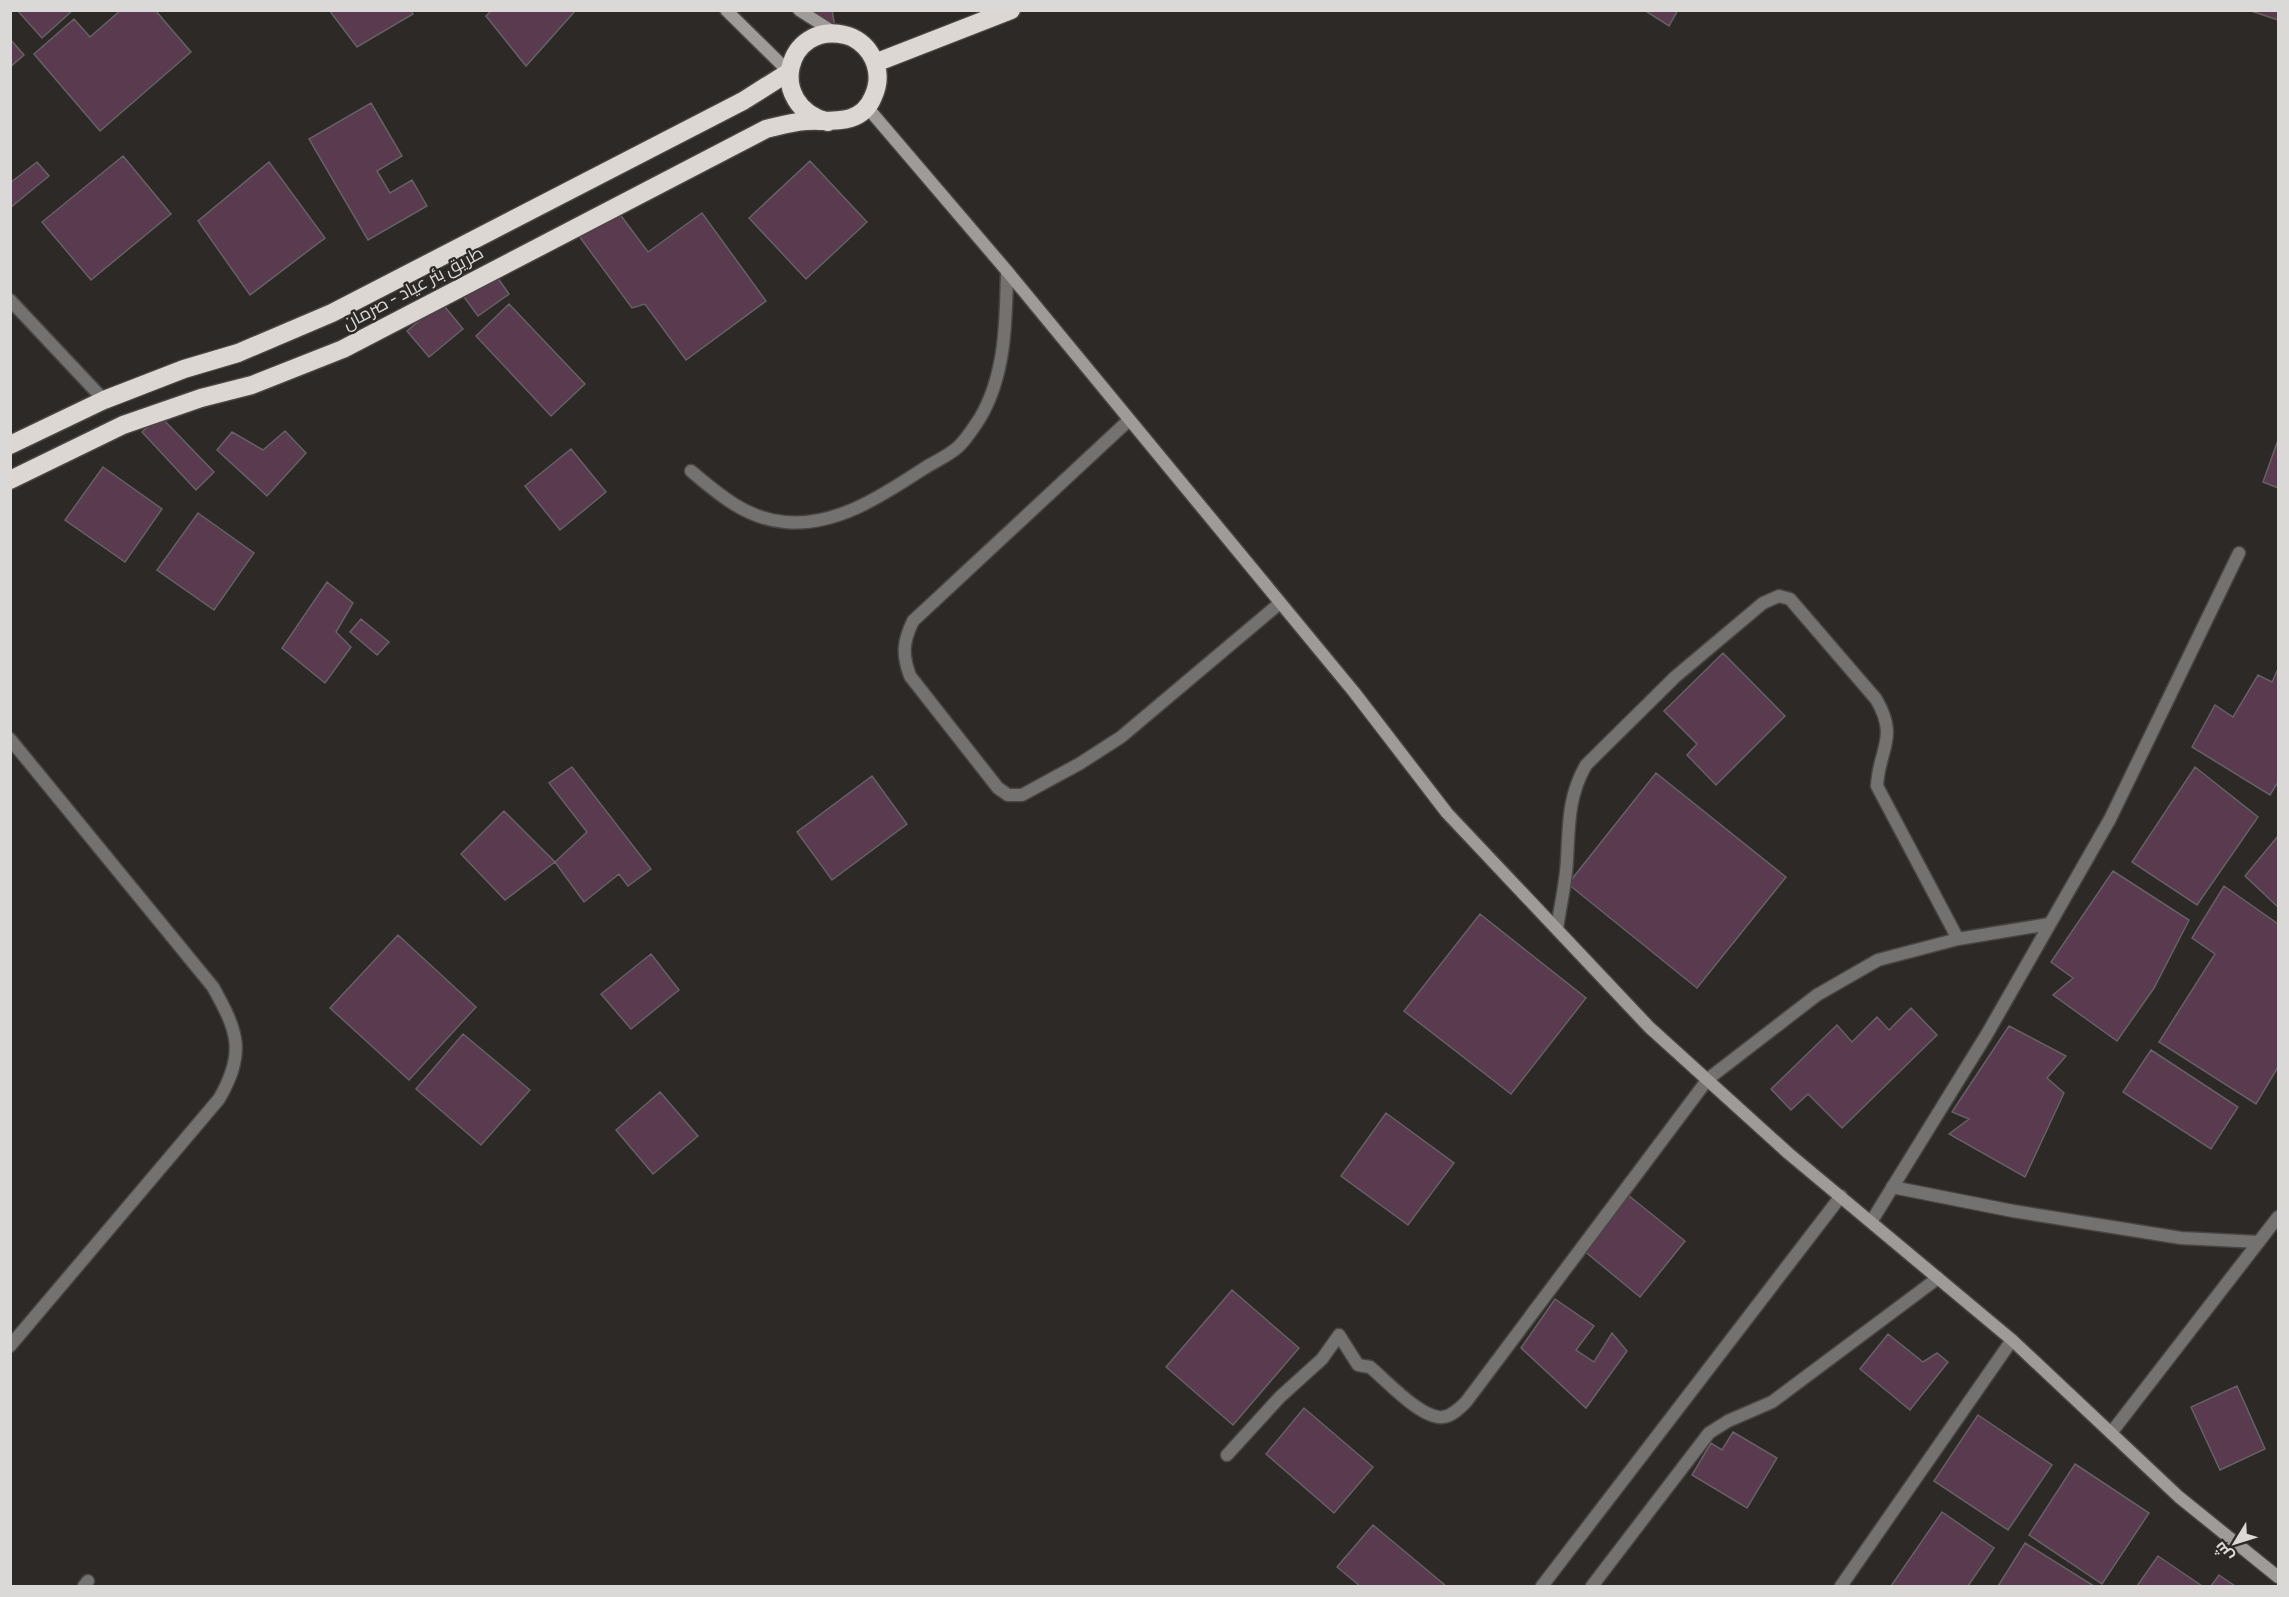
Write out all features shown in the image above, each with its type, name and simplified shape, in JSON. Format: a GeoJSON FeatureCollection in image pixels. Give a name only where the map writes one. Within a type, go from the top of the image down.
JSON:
{"type":"FeatureCollection","features":[{"type":"Feature","properties":{"kind":"highway"},"geometry":{"type":"LineString","coordinates":[[875,63],[1011,10]]}},
{"type":"Feature","properties":{"kind":"highway"},"geometry":{"type":"LineString","coordinates":[[836,33],[860,42],[869,51],[875,63],[878,82],[867,107],[849,119],[828,122],[807,113],[798,105],[792,95],[789,72],[794,56],[804,44],[823,34],[836,33]]}},
{"type":"Feature","properties":{"kind":"highway","name":"طريق بئر عياد - صرمان"},"geometry":{"type":"LineString","coordinates":[[10,445],[104,400],[184,369],[238,352],[332,313],[743,101],[789,72]]}},
{"type":"Feature","properties":{"kind":"highway","name":"طريق بئر عياد - صرمان"},"geometry":{"type":"LineString","coordinates":[[10,480],[123,425],[201,398],[252,385],[343,349],[766,129],[796,123],[828,122]]}},
{"type":"Feature","properties":{"kind":"street"},"geometry":{"type":"LineString","coordinates":[[726,10],[789,72]]}},
{"type":"Feature","properties":{"kind":"street"},"geometry":{"type":"LineString","coordinates":[[799,10],[836,33]]}},
{"type":"Feature","properties":{"kind":"street"},"geometry":{"type":"LineString","coordinates":[[867,107],[1007,272],[1280,603],[1447,813],[1649,1027],[1871,1222],[2012,1340],[2179,1497],[2278,1577]]}},
{"type":"Feature","properties":{"kind":"street"},"geometry":{"type":"LineString","coordinates":[[691,471],[719,495],[751,514],[786,522],[829,518],[884,495],[958,447],[980,417],[997,375],[1006,327],[1007,272]]}},
{"type":"Feature","properties":{"kind":"street"},"geometry":{"type":"LineString","coordinates":[[10,300],[104,400]]}},
{"type":"Feature","properties":{"kind":"street"},"geometry":{"type":"LineString","coordinates":[[1128,421],[913,621],[903,642],[904,661],[910,676],[998,788],[1008,795],[1022,795],[1048,782],[1121,737],[1280,603]]}},
{"type":"Feature","properties":{"kind":"street"},"geometry":{"type":"LineString","coordinates":[[1871,1222],[1987,1034],[2110,819],[2239,553]]}},
{"type":"Feature","properties":{"kind":"street"},"geometry":{"type":"LineString","coordinates":[[1557,929],[1567,860],[1567,830],[1571,800],[1575,783],[1586,765],[1676,677],[1763,603],[1779,596],[1790,599],[1876,699],[1886,716],[1888,734],[1878,768],[1877,786],[1958,939]]}},
{"type":"Feature","properties":{"kind":"street"},"geometry":{"type":"LineString","coordinates":[[10,738],[213,987],[229,1015],[237,1044],[233,1075],[219,1099],[10,1346]]}},
{"type":"Feature","properties":{"kind":"street"},"geometry":{"type":"LineString","coordinates":[[1227,1455],[1280,1397],[1322,1359],[1339,1335],[1358,1365],[1370,1367],[1425,1414],[1442,1418],[1455,1413],[1466,1402],[1708,1079],[1817,995],[1878,960],[1958,939],[2049,924]]}},
{"type":"Feature","properties":{"kind":"street"},"geometry":{"type":"LineString","coordinates":[[1892,1187],[2013,1211],[2181,1238],[2259,1242]]}},
{"type":"Feature","properties":{"kind":"street"},"geometry":{"type":"LineString","coordinates":[[1542,1587],[1841,1196]]}},
{"type":"Feature","properties":{"kind":"street"},"geometry":{"type":"LineString","coordinates":[[2111,1433],[2278,1217]]}},
{"type":"Feature","properties":{"kind":"street"},"geometry":{"type":"LineString","coordinates":[[1592,1587],[1709,1434],[1728,1421],[1772,1402],[1938,1278]]}},
{"type":"Feature","properties":{"kind":"street"},"geometry":{"type":"LineString","coordinates":[[1841,1587],[2012,1340]]}},
{"type":"Feature","properties":{"kind":"building"},"geometry":{"type":"Polygon","coordinates":[[[17,10],[73,10],[42,38],[17,10]]]}},
{"type":"Feature","properties":{"kind":"building"},"geometry":{"type":"Polygon","coordinates":[[[121,10],[155,10],[191,52],[100,131],[34,54],[74,19],[90,37],[121,10]]]}},
{"type":"Feature","properties":{"kind":"building"},"geometry":{"type":"Polygon","coordinates":[[[329,10],[411,10],[413,14],[357,47],[329,10]]]}},
{"type":"Feature","properties":{"kind":"building"},"geometry":{"type":"Polygon","coordinates":[[[492,10],[576,10],[526,66],[486,16],[492,10]]]}},
{"type":"Feature","properties":{"kind":"building"},"geometry":{"type":"Polygon","coordinates":[[[799,10],[832,10],[836,33],[799,10]]]}},
{"type":"Feature","properties":{"kind":"building"},"geometry":{"type":"Polygon","coordinates":[[[1644,10],[1678,10],[1669,26],[1644,10]]]}},
{"type":"Feature","properties":{"kind":"building"},"geometry":{"type":"Polygon","coordinates":[[[2248,10],[2278,10],[2278,20],[2248,10]]]}},
{"type":"Feature","properties":{"kind":"building"},"geometry":{"type":"Polygon","coordinates":[[[10,39],[24,55],[10,67],[10,39]]]}},
{"type":"Feature","properties":{"kind":"building"},"geometry":{"type":"Polygon","coordinates":[[[371,103],[402,156],[377,171],[390,193],[412,180],[427,206],[368,240],[309,139],[371,103]]]}},
{"type":"Feature","properties":{"kind":"building"},"geometry":{"type":"Polygon","coordinates":[[[123,156],[171,214],[91,280],[42,222],[123,156]]]}},
{"type":"Feature","properties":{"kind":"building"},"geometry":{"type":"Polygon","coordinates":[[[810,161],[867,222],[806,279],[749,218],[810,161]]]}},
{"type":"Feature","properties":{"kind":"building"},"geometry":{"type":"Polygon","coordinates":[[[37,162],[49,176],[10,208],[10,183],[37,162]]]}},
{"type":"Feature","properties":{"kind":"building"},"geometry":{"type":"Polygon","coordinates":[[[269,162],[325,238],[250,295],[198,221],[269,162]]]}},
{"type":"Feature","properties":{"kind":"building"},"geometry":{"type":"Polygon","coordinates":[[[616,209],[648,252],[702,213],[766,301],[686,360],[645,304],[632,308],[579,236],[616,209]]]}},
{"type":"Feature","properties":{"kind":"building"},"geometry":{"type":"Polygon","coordinates":[[[492,270],[509,294],[478,316],[461,293],[492,270]]]}},
{"type":"Feature","properties":{"kind":"building"},"geometry":{"type":"Polygon","coordinates":[[[441,302],[463,329],[429,357],[407,331],[441,302]]]}},
{"type":"Feature","properties":{"kind":"building"},"geometry":{"type":"Polygon","coordinates":[[[509,304],[585,384],[551,416],[476,336],[509,304]]]}},
{"type":"Feature","properties":{"kind":"building"},"geometry":{"type":"Polygon","coordinates":[[[160,416],[214,472],[196,490],[142,432],[160,416]]]}},
{"type":"Feature","properties":{"kind":"building"},"geometry":{"type":"Polygon","coordinates":[[[285,431],[306,453],[267,496],[217,450],[232,432],[263,450],[285,431]]]}},
{"type":"Feature","properties":{"kind":"building"},"geometry":{"type":"Polygon","coordinates":[[[2278,440],[2278,488],[2263,482],[2278,440]]]}},
{"type":"Feature","properties":{"kind":"building"},"geometry":{"type":"Polygon","coordinates":[[[571,449],[606,492],[560,530],[525,486],[571,449]]]}},
{"type":"Feature","properties":{"kind":"building"},"geometry":{"type":"Polygon","coordinates":[[[103,467],[162,509],[125,562],[65,520],[103,467]]]}},
{"type":"Feature","properties":{"kind":"building"},"geometry":{"type":"Polygon","coordinates":[[[198,513],[254,553],[214,610],[157,570],[198,513]]]}},
{"type":"Feature","properties":{"kind":"building"},"geometry":{"type":"Polygon","coordinates":[[[327,582],[353,603],[336,632],[351,647],[325,683],[282,648],[327,582]]]}},
{"type":"Feature","properties":{"kind":"building"},"geometry":{"type":"Polygon","coordinates":[[[361,619],[389,642],[377,655],[350,632],[361,619]]]}},
{"type":"Feature","properties":{"kind":"building"},"geometry":{"type":"Polygon","coordinates":[[[1723,653],[1785,716],[1716,785],[1687,755],[1697,744],[1664,711],[1723,653]]]}},
{"type":"Feature","properties":{"kind":"building"},"geometry":{"type":"Polygon","coordinates":[[[2278,669],[2278,782],[2270,795],[2192,747],[2215,705],[2233,717],[2258,675],[2272,682],[2278,669]]]}},
{"type":"Feature","properties":{"kind":"building"},"geometry":{"type":"Polygon","coordinates":[[[572,767],[651,869],[628,886],[619,874],[584,902],[555,862],[587,832],[549,783],[572,767]]]}},
{"type":"Feature","properties":{"kind":"building"},"geometry":{"type":"Polygon","coordinates":[[[2195,767],[2258,817],[2197,905],[2132,862],[2195,767]]]}},
{"type":"Feature","properties":{"kind":"building"},"geometry":{"type":"Polygon","coordinates":[[[1656,773],[1786,877],[1697,988],[1568,884],[1656,773]]]}},
{"type":"Feature","properties":{"kind":"building"},"geometry":{"type":"Polygon","coordinates":[[[872,776],[907,824],[832,880],[797,832],[872,776]]]}},
{"type":"Feature","properties":{"kind":"building"},"geometry":{"type":"Polygon","coordinates":[[[504,811],[555,862],[505,900],[461,854],[504,811]]]}},
{"type":"Feature","properties":{"kind":"building"},"geometry":{"type":"Polygon","coordinates":[[[2278,836],[2278,907],[2245,876],[2278,836]]]}},
{"type":"Feature","properties":{"kind":"building"},"geometry":{"type":"Polygon","coordinates":[[[2113,871],[2189,920],[2154,988],[2117,1041],[2053,995],[2073,978],[2051,962],[2113,871]]]}},
{"type":"Feature","properties":{"kind":"building"},"geometry":{"type":"Polygon","coordinates":[[[2224,886],[2278,924],[2278,1067],[2256,1104],[2159,1042],[2215,954],[2192,938],[2224,886]]]}},
{"type":"Feature","properties":{"kind":"building"},"geometry":{"type":"Polygon","coordinates":[[[1480,914],[1586,998],[1511,1094],[1404,1011],[1480,914]]]}},
{"type":"Feature","properties":{"kind":"building"},"geometry":{"type":"Polygon","coordinates":[[[398,935],[476,1007],[409,1080],[330,1008],[398,935]]]}},
{"type":"Feature","properties":{"kind":"building"},"geometry":{"type":"Polygon","coordinates":[[[651,954],[679,990],[631,1029],[601,994],[651,954]]]}},
{"type":"Feature","properties":{"kind":"building"},"geometry":{"type":"Polygon","coordinates":[[[1911,1008],[1937,1035],[1842,1128],[1808,1094],[1791,1110],[1771,1089],[1837,1025],[1852,1042],[1877,1017],[1889,1030],[1911,1008]]]}},
{"type":"Feature","properties":{"kind":"building"},"geometry":{"type":"Polygon","coordinates":[[[2009,1026],[2066,1056],[2047,1078],[2064,1093],[2025,1177],[1949,1134],[1969,1119],[1952,1112],[2009,1026]]]}},
{"type":"Feature","properties":{"kind":"building"},"geometry":{"type":"Polygon","coordinates":[[[463,1034],[530,1090],[481,1145],[416,1089],[463,1034]]]}},
{"type":"Feature","properties":{"kind":"building"},"geometry":{"type":"Polygon","coordinates":[[[2151,1050],[2238,1107],[2211,1149],[2123,1092],[2151,1050]]]}},
{"type":"Feature","properties":{"kind":"building"},"geometry":{"type":"Polygon","coordinates":[[[660,1092],[698,1136],[653,1174],[616,1130],[660,1092]]]}},
{"type":"Feature","properties":{"kind":"building"},"geometry":{"type":"Polygon","coordinates":[[[1386,1113],[1454,1163],[1408,1225],[1341,1176],[1386,1113]]]}},
{"type":"Feature","properties":{"kind":"building"},"geometry":{"type":"Polygon","coordinates":[[[1628,1195],[1685,1241],[1640,1297],[1583,1250],[1628,1195]]]}},
{"type":"Feature","properties":{"kind":"building"},"geometry":{"type":"Polygon","coordinates":[[[1232,1290],[1299,1348],[1233,1425],[1166,1367],[1232,1290]]]}},
{"type":"Feature","properties":{"kind":"building"},"geometry":{"type":"Polygon","coordinates":[[[1555,1299],[1594,1326],[1576,1350],[1594,1362],[1612,1333],[1627,1351],[1586,1408],[1521,1348],[1555,1299]]]}},
{"type":"Feature","properties":{"kind":"building"},"geometry":{"type":"Polygon","coordinates":[[[1888,1334],[1923,1362],[1937,1353],[1948,1362],[1910,1410],[1860,1369],[1888,1334]]]}},
{"type":"Feature","properties":{"kind":"building"},"geometry":{"type":"Polygon","coordinates":[[[2237,1386],[2265,1449],[2220,1470],[2191,1407],[2237,1386]]]}},
{"type":"Feature","properties":{"kind":"building"},"geometry":{"type":"Polygon","coordinates":[[[1304,1408],[1373,1467],[1334,1513],[1266,1454],[1304,1408]]]}},
{"type":"Feature","properties":{"kind":"building"},"geometry":{"type":"Polygon","coordinates":[[[1978,1415],[2052,1465],[2008,1530],[1934,1481],[1978,1415]]]}},
{"type":"Feature","properties":{"kind":"building"},"geometry":{"type":"Polygon","coordinates":[[[1733,1432],[1777,1458],[1747,1508],[1692,1475],[1711,1443],[1722,1450],[1733,1432]]]}},
{"type":"Feature","properties":{"kind":"building"},"geometry":{"type":"Polygon","coordinates":[[[2075,1464],[2149,1513],[2102,1584],[2029,1535],[2075,1464]]]}},
{"type":"Feature","properties":{"kind":"building"},"geometry":{"type":"Polygon","coordinates":[[[1942,1512],[1994,1548],[1968,1586],[1891,1586],[1942,1512]]]}},
{"type":"Feature","properties":{"kind":"building"},"geometry":{"type":"Polygon","coordinates":[[[1373,1525],[1446,1586],[1360,1586],[1337,1567],[1373,1525]]]}},
{"type":"Feature","properties":{"kind":"building"},"geometry":{"type":"Polygon","coordinates":[[[2025,1543],[2094,1586],[1998,1586],[2025,1543]]]}},
{"type":"Feature","properties":{"kind":"building"},"geometry":{"type":"Polygon","coordinates":[[[2158,1556],[2202,1586],[2137,1586],[2158,1556]]]}},
{"type":"Feature","properties":{"kind":"building"},"geometry":{"type":"Polygon","coordinates":[[[2219,1575],[2235,1586],[2211,1586],[2219,1575]]]}}]}
